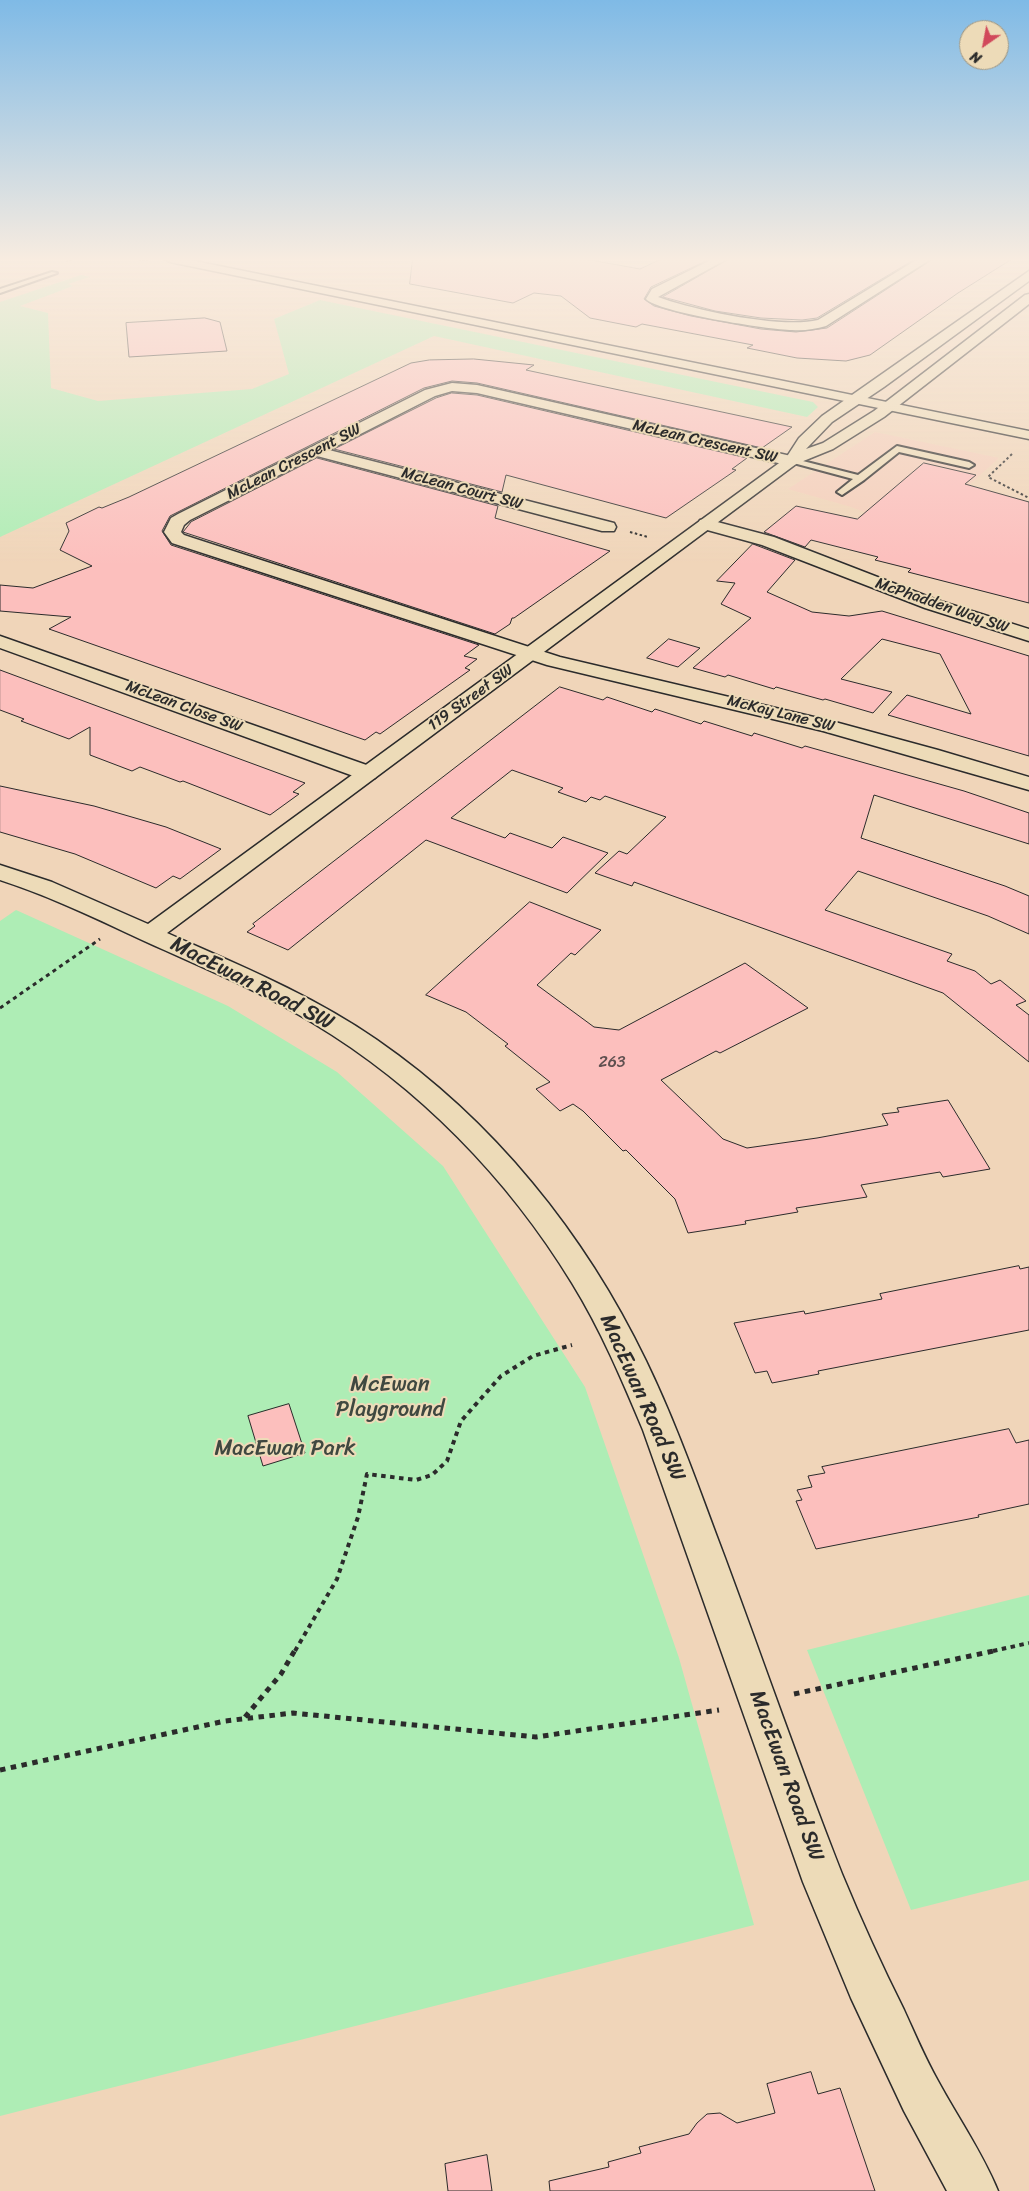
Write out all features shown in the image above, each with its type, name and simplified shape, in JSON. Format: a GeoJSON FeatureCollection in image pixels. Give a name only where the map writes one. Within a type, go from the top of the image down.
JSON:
{"type":"FeatureCollection","features":[{"type":"Feature","properties":{"kind":"street"},"geometry":{"type":"LineString","coordinates":[[688,361],[862,396],[1029,424]]}},
{"type":"Feature","properties":{"kind":"street"},"geometry":{"type":"LineString","coordinates":[[699,361],[862,396]]}},
{"type":"Feature","properties":{"kind":"street","name":"119 Street SW"},"geometry":{"type":"LineString","coordinates":[[791,461],[804,441],[827,419],[910,361]]}},
{"type":"Feature","properties":{"kind":"street","name":"119 Street SW"},"geometry":{"type":"LineString","coordinates":[[150,934],[791,461],[828,446],[895,402],[948,361]]}},
{"type":"Feature","properties":{"kind":"street","name":"McLean Crescent SW"},"geometry":{"type":"LineString","coordinates":[[531,654],[187,542],[173,535],[173,527],[184,517],[430,393],[445,388],[478,389],[791,461]]}},
{"type":"Feature","properties":{"kind":"street"},"geometry":{"type":"LineString","coordinates":[[895,402],[1029,435]]}},
{"type":"Feature","properties":{"kind":"street","name":"McLean Court SW"},"geometry":{"type":"LineString","coordinates":[[316,451],[608,527]]}},
{"type":"Feature","properties":{"kind":"street","name":"McPhadden Way SW"},"geometry":{"type":"LineString","coordinates":[[706,524],[768,541],[930,604],[1029,635]]}},
{"type":"Feature","properties":{"kind":"street","name":"McPhadden Way SW"},"geometry":{"type":"LineString","coordinates":[[830,586],[855,575]]}},
{"type":"Feature","properties":{"kind":"street","name":"McLean Close SW"},"geometry":{"type":"LineString","coordinates":[[0,642],[367,774]]}},
{"type":"Feature","properties":{"kind":"street","name":"McKay Lane SW"},"geometry":{"type":"LineString","coordinates":[[531,654],[871,737],[1029,784]]}},
{"type":"Feature","properties":{"kind":"street","name":"MacEwan Road SW"},"geometry":{"type":"LineString","coordinates":[[0,872],[41,885],[267,986],[297,1002],[351,1035],[438,1101],[481,1143],[518,1186],[577,1267],[608,1318],[630,1361],[660,1430],[824,1882],[867,1982],[920,2095],[974,2191]]}},
{"type":"Feature","properties":{"kind":"lane"},"geometry":{"type":"LineString","coordinates":[[842,492],[897,449],[969,466]]}},
{"type":"Feature","properties":{"kind":"lane"},"geometry":{"type":"LineString","coordinates":[[791,461],[861,478]]}},
{"type":"Feature","properties":{"kind":"path"},"geometry":{"type":"LineString","coordinates":[[1012,454],[988,476],[1029,498]]}},
{"type":"Feature","properties":{"kind":"path"},"geometry":{"type":"LineString","coordinates":[[0,1008],[102,938]]}},
{"type":"Feature","properties":{"kind":"path"},"geometry":{"type":"LineString","coordinates":[[244,1718],[281,1674],[337,1579],[358,1517],[367,1474],[416,1480],[432,1475],[447,1461],[461,1421],[501,1376],[533,1356],[572,1345]]}},
{"type":"Feature","properties":{"kind":"path"},"geometry":{"type":"LineString","coordinates":[[794,1694],[1029,1643]]}},
{"type":"Feature","properties":{"kind":"path"},"geometry":{"type":"LineString","coordinates":[[0,1770],[244,1718],[293,1713],[536,1737],[719,1710]]}},
{"type":"Feature","properties":{"kind":"shaded area"},"geometry":{"type":"Polygon","coordinates":[[[875,432],[999,458],[917,532],[851,507],[788,489],[875,432]]]}},
{"type":"Feature","properties":{"kind":"green space"},"geometry":{"type":"Polygon","coordinates":[[[0,361],[50,361],[51,388],[98,401],[252,389],[289,374],[286,361],[379,361],[0,537],[0,361]]]}},
{"type":"Feature","properties":{"kind":"green space"},"geometry":{"type":"Polygon","coordinates":[[[550,361],[616,361],[813,402],[818,407],[807,417],[550,361]]]}},
{"type":"Feature","properties":{"kind":"green space","name":"MacEwan Park"},"geometry":{"type":"Polygon","coordinates":[[[16,910],[228,1006],[337,1072],[443,1166],[585,1387],[679,1658],[754,1925],[0,2116],[0,921],[16,910]]]}},
{"type":"Feature","properties":{"kind":"green space"},"geometry":{"type":"Polygon","coordinates":[[[1029,1595],[1029,1880],[911,1910],[807,1650],[1029,1595]]]}},
{"type":"Feature","properties":{"kind":"building"},"geometry":{"type":"Polygon","coordinates":[[[422,361],[496,361],[534,365],[526,370],[792,427],[762,448],[477,383],[452,381],[424,388],[170,516],[162,531],[171,545],[479,645],[464,656],[477,659],[465,668],[470,670],[380,734],[376,732],[365,740],[49,629],[71,617],[0,611],[0,585],[33,588],[92,566],[60,550],[69,531],[66,523],[99,507],[102,508],[129,497],[411,363],[422,361]]]}},
{"type":"Feature","properties":{"kind":"building"},"geometry":{"type":"Polygon","coordinates":[[[452,393],[477,395],[747,458],[732,469],[736,470],[666,518],[506,475],[502,492],[334,449],[436,398],[452,393]]]}},
{"type":"Feature","properties":{"kind":"building"},"geometry":{"type":"Polygon","coordinates":[[[317,458],[498,506],[495,518],[610,551],[512,618],[510,624],[495,634],[183,532],[191,522],[317,458]]]}},
{"type":"Feature","properties":{"kind":"building"},"geometry":{"type":"Polygon","coordinates":[[[924,463],[976,475],[965,484],[1029,502],[1029,603],[908,572],[911,569],[875,560],[878,557],[811,540],[805,547],[764,532],[796,506],[857,519],[924,463]]]}},
{"type":"Feature","properties":{"kind":"building"},"geometry":{"type":"Polygon","coordinates":[[[753,544],[795,560],[767,592],[812,612],[849,616],[882,611],[1029,656],[1029,756],[888,715],[907,695],[971,714],[940,654],[882,639],[841,679],[892,692],[873,713],[825,699],[776,687],[774,689],[728,675],[725,677],[693,668],[751,618],[721,604],[735,583],[717,581],[753,544]]]}},
{"type":"Feature","properties":{"kind":"building"},"geometry":{"type":"Polygon","coordinates":[[[669,639],[700,648],[678,667],[647,658],[669,639]]]}},
{"type":"Feature","properties":{"kind":"building"},"geometry":{"type":"Polygon","coordinates":[[[0,670],[305,783],[293,792],[299,794],[270,815],[183,781],[180,782],[140,767],[132,771],[90,755],[90,727],[69,739],[21,721],[24,719],[0,710],[0,670]]]}},
{"type":"Feature","properties":{"kind":"building"},"geometry":{"type":"Polygon","coordinates":[[[560,687],[603,700],[607,697],[652,712],[655,709],[701,724],[704,721],[752,736],[754,733],[802,748],[805,746],[964,791],[1029,813],[1029,844],[874,795],[861,838],[1005,886],[1029,896],[1029,934],[988,916],[858,871],[825,910],[952,954],[947,961],[975,971],[991,984],[1000,980],[1026,1001],[1016,1005],[1029,1015],[1029,1062],[943,993],[634,882],[632,886],[595,873],[619,851],[627,854],[666,817],[605,796],[600,800],[591,797],[586,802],[558,792],[563,788],[512,770],[451,818],[505,838],[510,833],[552,848],[563,837],[608,853],[567,893],[426,840],[288,950],[247,932],[255,926],[253,924],[560,687]]]}},
{"type":"Feature","properties":{"kind":"building"},"geometry":{"type":"Polygon","coordinates":[[[0,786],[94,806],[166,827],[221,849],[180,879],[173,876],[156,888],[75,854],[0,832],[0,786]]]}},
{"type":"Feature","properties":{"kind":"building"},"geometry":{"type":"Polygon","coordinates":[[[530,902],[601,930],[575,955],[571,953],[537,985],[594,1027],[619,1030],[745,963],[808,1008],[720,1053],[716,1051],[661,1080],[723,1139],[747,1148],[817,1138],[888,1125],[882,1114],[899,1112],[897,1108],[948,1100],[990,1169],[943,1177],[940,1172],[861,1185],[867,1197],[796,1208],[798,1212],[745,1221],[746,1224],[688,1233],[675,1199],[626,1150],[623,1151],[583,1111],[573,1104],[560,1111],[536,1089],[550,1082],[505,1046],[508,1044],[466,1012],[426,995],[530,902]]]}},
{"type":"Feature","properties":{"kind":"building"},"geometry":{"type":"Polygon","coordinates":[[[1019,1266],[1020,1269],[1029,1267],[1029,1330],[818,1371],[819,1374],[772,1383],[767,1371],[755,1373],[734,1323],[804,1311],[805,1314],[882,1299],[880,1294],[1019,1266]]]}},
{"type":"Feature","properties":{"kind":"building"},"geometry":{"type":"Polygon","coordinates":[[[289,1404],[305,1453],[263,1466],[248,1416],[289,1404]]]}},
{"type":"Feature","properties":{"kind":"building"},"geometry":{"type":"Polygon","coordinates":[[[1009,1429],[1016,1443],[1029,1440],[1029,1504],[978,1515],[979,1517],[816,1549],[796,1501],[802,1500],[797,1490],[812,1487],[808,1476],[825,1473],[822,1467],[1009,1429]]]}},
{"type":"Feature","properties":{"kind":"building"},"geometry":{"type":"Polygon","coordinates":[[[811,2072],[818,2094],[840,2088],[875,2191],[550,2191],[549,2181],[609,2167],[608,2162],[641,2153],[639,2147],[689,2134],[707,2114],[720,2113],[737,2123],[775,2113],[767,2084],[811,2072]]]}},
{"type":"Feature","properties":{"kind":"building"},"geometry":{"type":"Polygon","coordinates":[[[487,2155],[492,2191],[448,2191],[445,2164],[487,2155]]]}},
{"type":"Feature","properties":{"kind":"park label","name":"McEwan Playground"},"geometry":{"type":"Point","coordinates":[390,1398]}}]}
